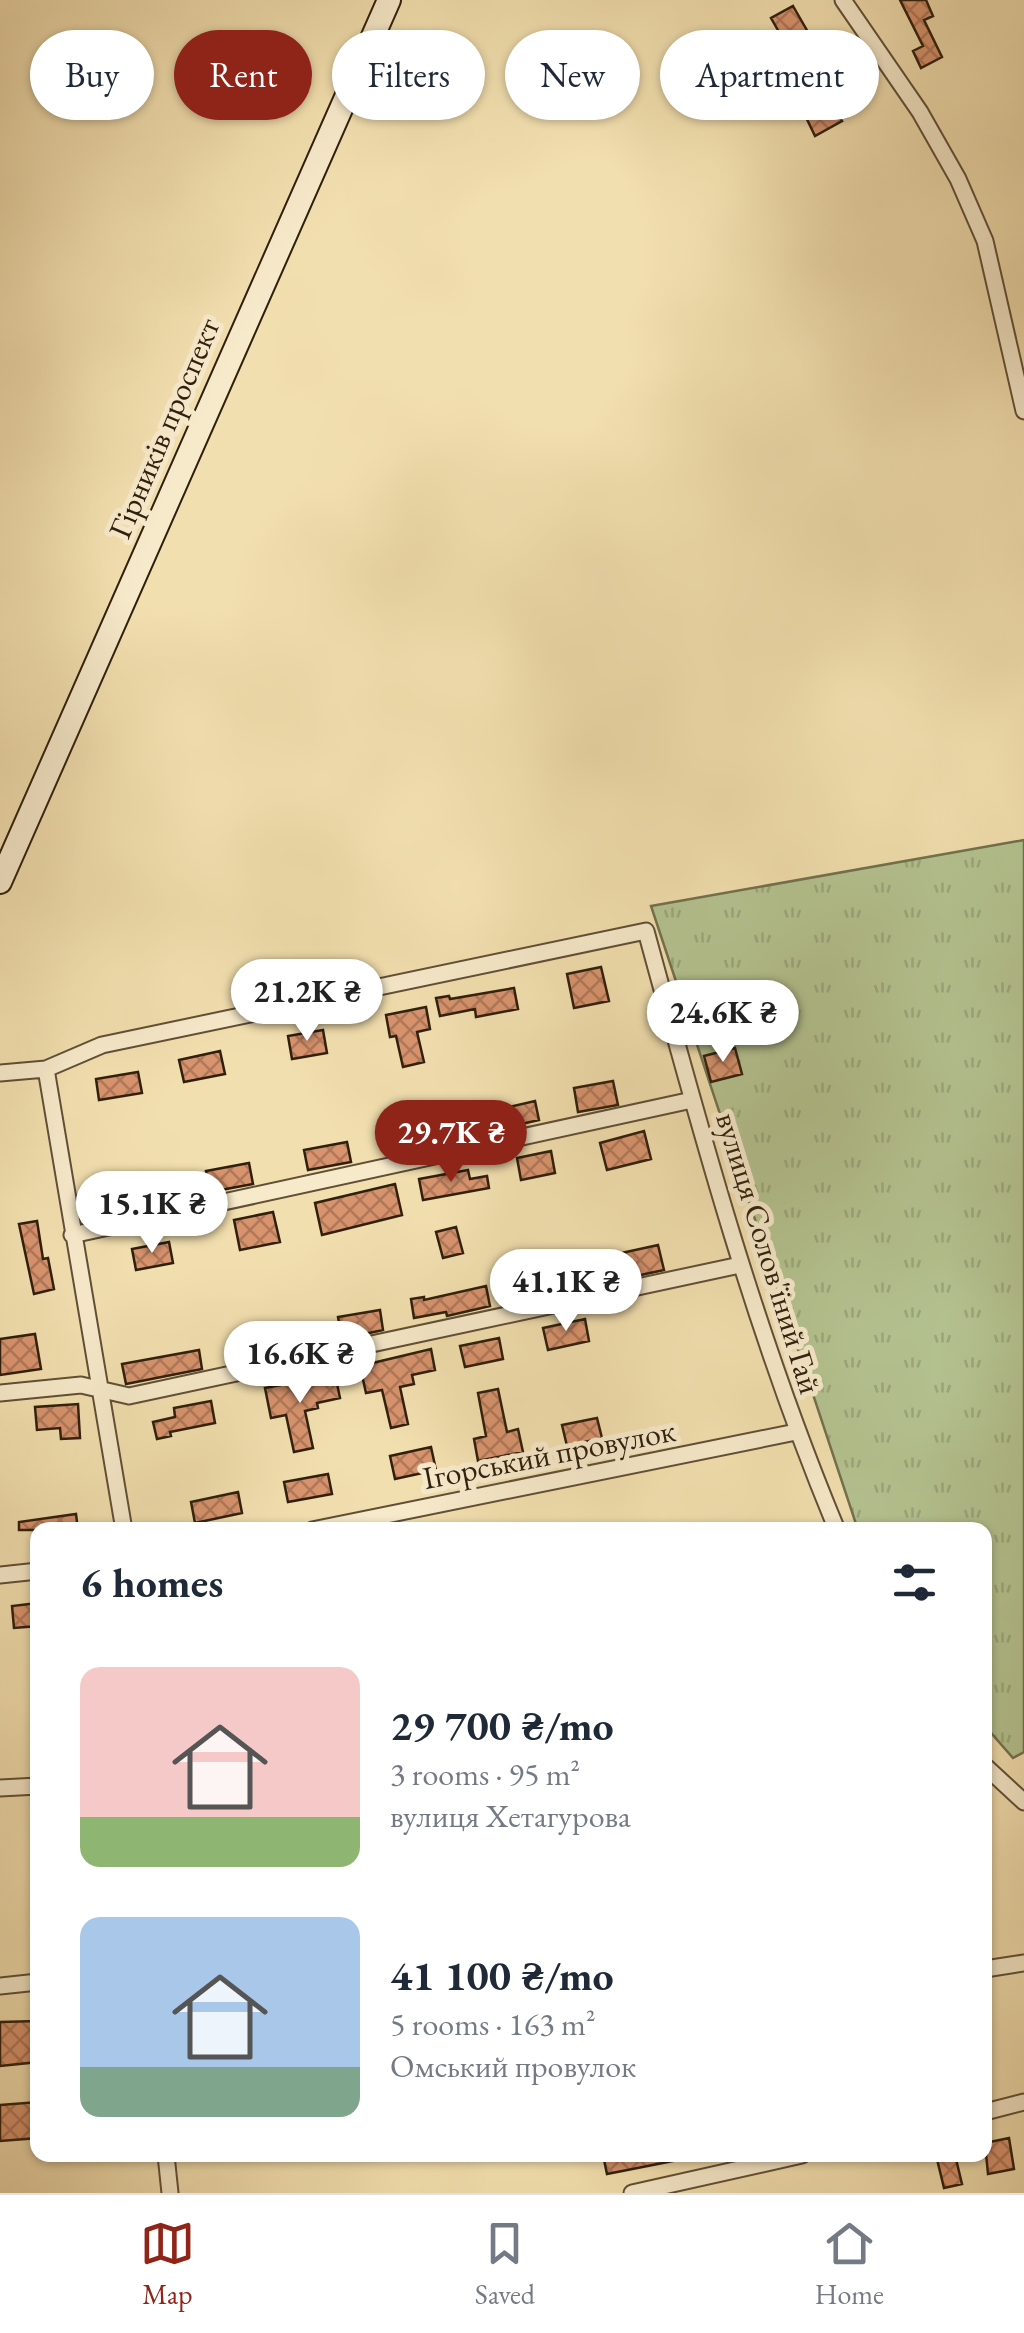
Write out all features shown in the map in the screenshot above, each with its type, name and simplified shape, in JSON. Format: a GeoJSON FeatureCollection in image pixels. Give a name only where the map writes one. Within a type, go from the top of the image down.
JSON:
{"type":"FeatureCollection","features":[{"type":"Feature","properties":{"kind":"main road","name":"Гірників проспект"},"geometry":{"type":"LineString","coordinates":[[0,882],[390,0]]}},
{"type":"Feature","properties":{"kind":"street"},"geometry":{"type":"LineString","coordinates":[[844,0],[920,112],[958,179],[985,242],[1024,410]]}},
{"type":"Feature","properties":{"kind":"street","name":"вулиця Солов'їний Гай"},"geometry":{"type":"LineString","coordinates":[[46,1069],[102,1045],[646,930],[740,1264],[796,1432],[834,1522]]}},
{"type":"Feature","properties":{"kind":"street"},"geometry":{"type":"LineString","coordinates":[[0,1074],[46,1069],[123,1522]]}},
{"type":"Feature","properties":{"kind":"street"},"geometry":{"type":"LineString","coordinates":[[72,1235],[692,1100]]}},
{"type":"Feature","properties":{"kind":"street"},"geometry":{"type":"LineString","coordinates":[[0,1393],[81,1385],[130,1396],[740,1264]]}},
{"type":"Feature","properties":{"kind":"street","name":"Ігорський провулок"},"geometry":{"type":"LineString","coordinates":[[352,1522],[796,1432]]}},
{"type":"Feature","properties":{"kind":"street"},"geometry":{"type":"LineString","coordinates":[[0,1575],[30,1573]]}},
{"type":"Feature","properties":{"kind":"street"},"geometry":{"type":"LineString","coordinates":[[992,1772],[1024,1802]]}},
{"type":"Feature","properties":{"kind":"street"},"geometry":{"type":"LineString","coordinates":[[0,1788],[30,1786]]}},
{"type":"Feature","properties":{"kind":"street"},"geometry":{"type":"LineString","coordinates":[[992,1969],[1024,1963]]}},
{"type":"Feature","properties":{"kind":"street"},"geometry":{"type":"LineString","coordinates":[[0,1986],[30,1983]]}},
{"type":"Feature","properties":{"kind":"street"},"geometry":{"type":"LineString","coordinates":[[992,2110],[1024,2102]]}},
{"type":"Feature","properties":{"kind":"street"},"geometry":{"type":"LineString","coordinates":[[167,2162],[170,2193]]}},
{"type":"Feature","properties":{"kind":"street"},"geometry":{"type":"LineString","coordinates":[[632,2193],[772,2162]]}},
{"type":"Feature","properties":{"kind":"street"},"geometry":{"type":"LineString","coordinates":[[717,2175],[722,2193]]}},
{"type":"Feature","properties":{"kind":"green space"},"geometry":{"type":"Polygon","coordinates":[[[1024,840],[1024,1752],[1013,1758],[992,1734],[992,1522],[855,1522],[651,906],[1024,840]]]}},
{"type":"Feature","properties":{"kind":"building"},"geometry":{"type":"Polygon","coordinates":[[[900,0],[926,0],[933,16],[924,20],[942,57],[921,68],[913,51],[923,46],[900,0]]]}},
{"type":"Feature","properties":{"kind":"building"},"geometry":{"type":"Polygon","coordinates":[[[793,6],[807,30],[778,30],[771,18],[793,6]]]}},
{"type":"Feature","properties":{"kind":"building"},"geometry":{"type":"Polygon","coordinates":[[[807,120],[842,121],[815,136],[807,120]]]}},
{"type":"Feature","properties":{"kind":"building"},"geometry":{"type":"Polygon","coordinates":[[[601,967],[609,1001],[574,1008],[567,974],[601,967]]]}},
{"type":"Feature","properties":{"kind":"building"},"geometry":{"type":"Polygon","coordinates":[[[514,988],[518,1009],[476,1017],[475,1009],[440,1016],[436,998],[514,988]]]}},
{"type":"Feature","properties":{"kind":"building"},"geometry":{"type":"Polygon","coordinates":[[[426,1007],[430,1029],[417,1032],[424,1062],[403,1067],[396,1036],[390,1037],[386,1015],[426,1007]]]}},
{"type":"Feature","properties":{"kind":"building"},"geometry":{"type":"Polygon","coordinates":[[[323,1030],[327,1053],[292,1059],[288,1036],[323,1030]]]}},
{"type":"Feature","properties":{"kind":"building"},"geometry":{"type":"Polygon","coordinates":[[[735,1048],[742,1074],[711,1082],[704,1056],[735,1048]]]}},
{"type":"Feature","properties":{"kind":"building"},"geometry":{"type":"Polygon","coordinates":[[[220,1051],[225,1074],[184,1082],[179,1060],[220,1051]]]}},
{"type":"Feature","properties":{"kind":"building"},"geometry":{"type":"Polygon","coordinates":[[[138,1072],[142,1093],[99,1100],[96,1079],[138,1072]]]}},
{"type":"Feature","properties":{"kind":"building"},"geometry":{"type":"Polygon","coordinates":[[[613,1081],[618,1105],[578,1112],[574,1088],[613,1081]]]}},
{"type":"Feature","properties":{"kind":"building"},"geometry":{"type":"Polygon","coordinates":[[[535,1101],[539,1120],[504,1128],[500,1109],[535,1101]]]}},
{"type":"Feature","properties":{"kind":"building"},"geometry":{"type":"Polygon","coordinates":[[[443,1121],[448,1142],[406,1151],[402,1130],[443,1121]]]}},
{"type":"Feature","properties":{"kind":"building"},"geometry":{"type":"Polygon","coordinates":[[[644,1131],[651,1159],[607,1170],[600,1143],[644,1131]]]}},
{"type":"Feature","properties":{"kind":"building"},"geometry":{"type":"Polygon","coordinates":[[[347,1142],[351,1162],[308,1170],[304,1150],[347,1142]]]}},
{"type":"Feature","properties":{"kind":"building"},"geometry":{"type":"Polygon","coordinates":[[[551,1151],[555,1173],[521,1180],[517,1158],[551,1151]]]}},
{"type":"Feature","properties":{"kind":"building"},"geometry":{"type":"Polygon","coordinates":[[[249,1163],[253,1184],[210,1192],[206,1171],[249,1163]]]}},
{"type":"Feature","properties":{"kind":"building"},"geometry":{"type":"Polygon","coordinates":[[[468,1170],[470,1179],[487,1176],[489,1188],[423,1200],[419,1179],[468,1170]]]}},
{"type":"Feature","properties":{"kind":"building"},"geometry":{"type":"Polygon","coordinates":[[[395,1184],[402,1215],[322,1235],[315,1203],[395,1184]]]}},
{"type":"Feature","properties":{"kind":"building"},"geometry":{"type":"Polygon","coordinates":[[[157,1186],[161,1204],[121,1213],[118,1194],[157,1186]]]}},
{"type":"Feature","properties":{"kind":"building"},"geometry":{"type":"Polygon","coordinates":[[[273,1212],[280,1242],[240,1250],[234,1220],[273,1212]]]}},
{"type":"Feature","properties":{"kind":"building"},"geometry":{"type":"Polygon","coordinates":[[[37,1221],[43,1259],[48,1258],[54,1289],[34,1294],[19,1224],[37,1221]]]}},
{"type":"Feature","properties":{"kind":"building"},"geometry":{"type":"Polygon","coordinates":[[[456,1227],[463,1253],[443,1258],[436,1232],[456,1227]]]}},
{"type":"Feature","properties":{"kind":"building"},"geometry":{"type":"Polygon","coordinates":[[[169,1242],[173,1263],[136,1270],[132,1249],[169,1242]]]}},
{"type":"Feature","properties":{"kind":"building"},"geometry":{"type":"Polygon","coordinates":[[[658,1245],[664,1270],[622,1279],[617,1254],[658,1245]]]}},
{"type":"Feature","properties":{"kind":"building"},"geometry":{"type":"Polygon","coordinates":[[[567,1268],[572,1290],[529,1299],[524,1276],[567,1268]]]}},
{"type":"Feature","properties":{"kind":"building"},"geometry":{"type":"Polygon","coordinates":[[[486,1286],[490,1306],[447,1316],[446,1312],[414,1318],[411,1299],[424,1300],[486,1286]]]}},
{"type":"Feature","properties":{"kind":"building"},"geometry":{"type":"Polygon","coordinates":[[[380,1310],[383,1330],[342,1339],[338,1317],[380,1310]]]}},
{"type":"Feature","properties":{"kind":"building"},"geometry":{"type":"Polygon","coordinates":[[[585,1319],[589,1341],[548,1350],[543,1328],[585,1319]]]}},
{"type":"Feature","properties":{"kind":"building"},"geometry":{"type":"Polygon","coordinates":[[[290,1331],[293,1349],[242,1360],[238,1341],[290,1331]]]}},
{"type":"Feature","properties":{"kind":"building"},"geometry":{"type":"Polygon","coordinates":[[[35,1334],[41,1369],[0,1375],[0,1339],[35,1334]]]}},
{"type":"Feature","properties":{"kind":"building"},"geometry":{"type":"Polygon","coordinates":[[[499,1338],[503,1359],[465,1367],[460,1346],[499,1338]]]}},
{"type":"Feature","properties":{"kind":"building"},"geometry":{"type":"Polygon","coordinates":[[[431,1349],[435,1370],[412,1375],[414,1384],[400,1387],[408,1424],[391,1428],[382,1390],[366,1393],[360,1366],[431,1349]]]}},
{"type":"Feature","properties":{"kind":"building"},"geometry":{"type":"Polygon","coordinates":[[[199,1350],[202,1369],[126,1384],[122,1364],[199,1350]]]}},
{"type":"Feature","properties":{"kind":"building"},"geometry":{"type":"Polygon","coordinates":[[[312,1379],[313,1384],[336,1379],[340,1398],[317,1403],[318,1408],[305,1411],[313,1448],[294,1452],[286,1415],[271,1418],[265,1388],[312,1379]]]}},
{"type":"Feature","properties":{"kind":"building"},"geometry":{"type":"Polygon","coordinates":[[[498,1389],[507,1432],[518,1429],[523,1452],[478,1461],[474,1439],[486,1436],[478,1393],[498,1389]]]}},
{"type":"Feature","properties":{"kind":"building"},"geometry":{"type":"Polygon","coordinates":[[[211,1401],[215,1423],[170,1432],[171,1436],[157,1439],[153,1422],[175,1417],[174,1408],[211,1401]]]}},
{"type":"Feature","properties":{"kind":"building"},"geometry":{"type":"Polygon","coordinates":[[[78,1404],[80,1438],[61,1439],[60,1428],[37,1430],[35,1407],[78,1404]]]}},
{"type":"Feature","properties":{"kind":"building"},"geometry":{"type":"Polygon","coordinates":[[[597,1418],[602,1438],[567,1446],[562,1425],[597,1418]]]}},
{"type":"Feature","properties":{"kind":"building"},"geometry":{"type":"Polygon","coordinates":[[[431,1447],[436,1470],[395,1479],[390,1456],[431,1447]]]}},
{"type":"Feature","properties":{"kind":"building"},"geometry":{"type":"Polygon","coordinates":[[[328,1474],[332,1494],[288,1502],[284,1482],[328,1474]]]}},
{"type":"Feature","properties":{"kind":"building"},"geometry":{"type":"Polygon","coordinates":[[[238,1492],[242,1513],[195,1522],[191,1502],[238,1492]]]}},
{"type":"Feature","properties":{"kind":"building"},"geometry":{"type":"Polygon","coordinates":[[[76,1514],[77,1522],[30,1522],[30,1530],[19,1530],[19,1522],[76,1514]]]}},
{"type":"Feature","properties":{"kind":"building"},"geometry":{"type":"Polygon","coordinates":[[[30,1604],[30,1627],[14,1628],[12,1606],[30,1604]]]}},
{"type":"Feature","properties":{"kind":"building"},"geometry":{"type":"Polygon","coordinates":[[[30,2021],[30,2063],[0,2066],[0,2022],[30,2021]]]}},
{"type":"Feature","properties":{"kind":"building"},"geometry":{"type":"Polygon","coordinates":[[[30,2103],[30,2139],[0,2141],[0,2105],[30,2103]]]}},
{"type":"Feature","properties":{"kind":"building"},"geometry":{"type":"Polygon","coordinates":[[[1009,2138],[1014,2169],[988,2174],[992,2142],[1009,2138]]]}},
{"type":"Feature","properties":{"kind":"building"},"geometry":{"type":"Polygon","coordinates":[[[604,2162],[668,2162],[607,2174],[604,2162]]]}},
{"type":"Feature","properties":{"kind":"building"},"geometry":{"type":"Polygon","coordinates":[[[938,2162],[957,2162],[962,2184],[944,2188],[938,2162]]]}}]}
